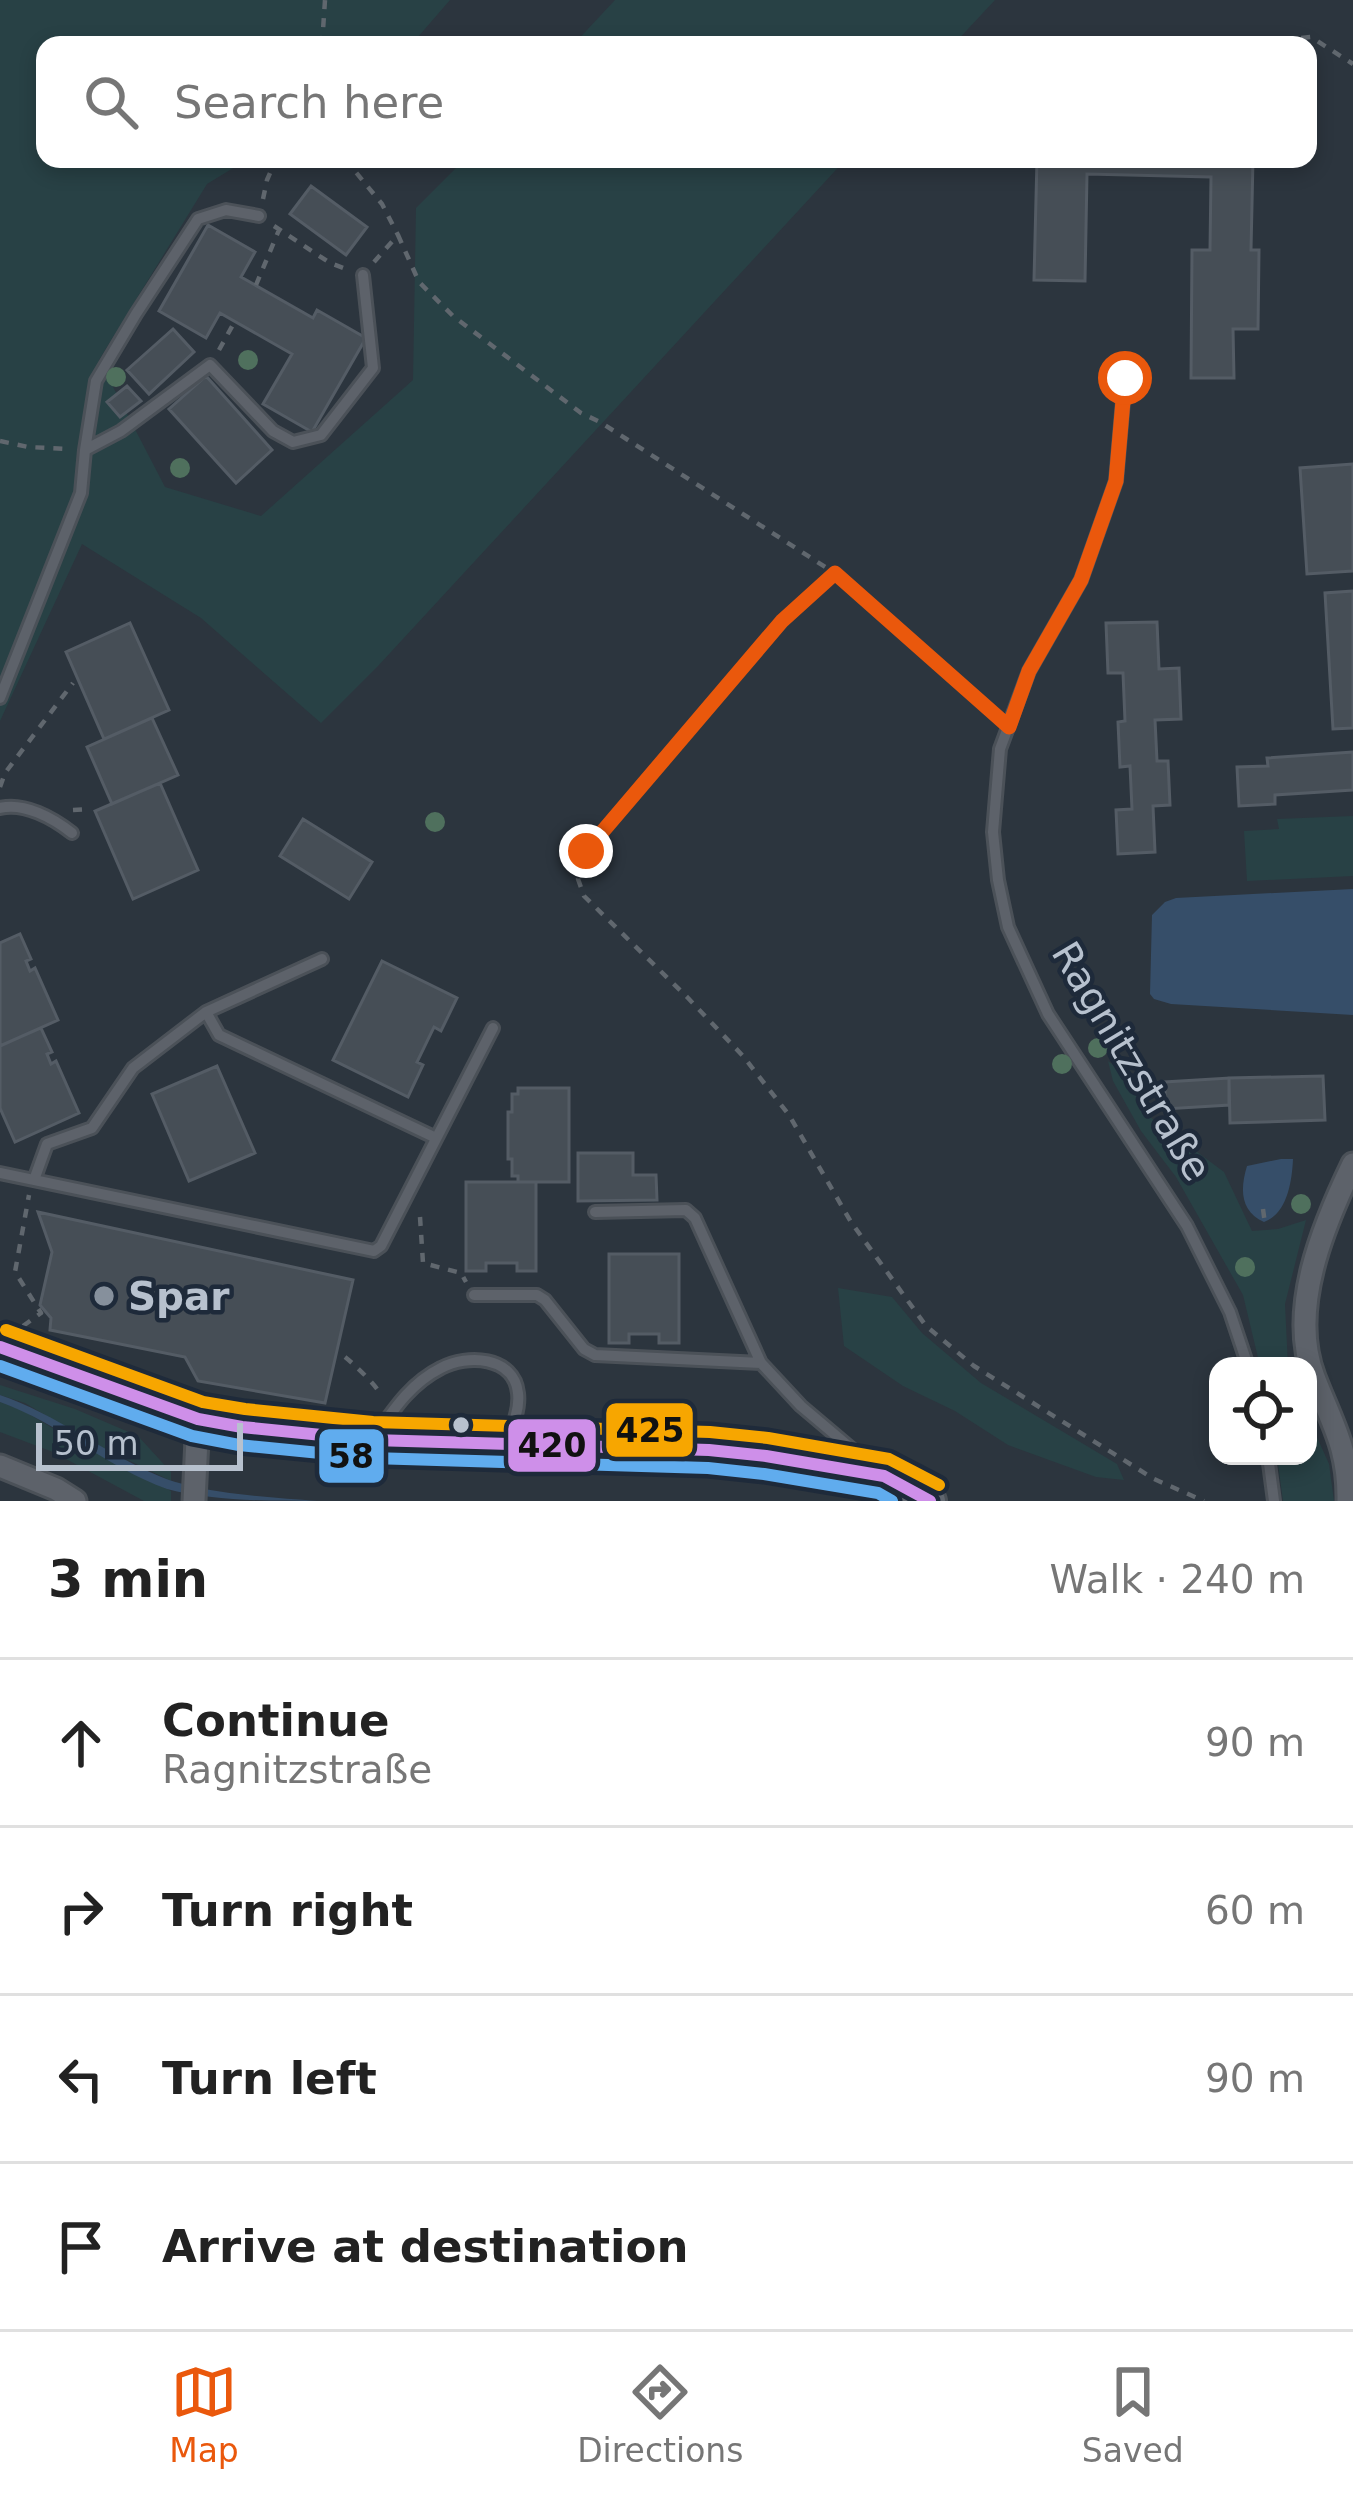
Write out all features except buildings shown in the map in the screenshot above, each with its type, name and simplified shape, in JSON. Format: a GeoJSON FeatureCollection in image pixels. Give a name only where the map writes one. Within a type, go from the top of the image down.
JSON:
{"type":"FeatureCollection","features":[{"type":"Feature","properties":{"kind":"main road"},"geometry":{"type":"LineString","coordinates":[[11,1336],[198,1419],[263,1430],[380,1429],[506,1442],[766,1456],[884,1476],[929,1501]]}},
{"type":"Feature","properties":{"kind":"street"},"geometry":{"type":"LineString","coordinates":[[1348,1501],[1349,1469],[1312,1375],[1304,1341],[1304,1306],[1332,1206],[1353,1164]]}},
{"type":"Feature","properties":{"kind":"street"},"geometry":{"type":"LineString","coordinates":[[194,1501],[198,1419]]}},
{"type":"Feature","properties":{"kind":"street"},"geometry":{"type":"LineString","coordinates":[[0,1466],[75,1501]]}},
{"type":"Feature","properties":{"kind":"lane"},"geometry":{"type":"LineString","coordinates":[[0,698],[81,493],[96,381],[198,219],[226,210],[259,216]]}},
{"type":"Feature","properties":{"kind":"lane"},"geometry":{"type":"LineString","coordinates":[[85,450],[121,431],[210,365],[273,431],[293,442],[321,435],[373,368],[363,275]]}},
{"type":"Feature","properties":{"kind":"lane","name":"Ragnitzstraße"},"geometry":{"type":"LineString","coordinates":[[1125,378],[1116,481],[1081,580],[1029,671],[1000,749],[993,832],[998,880],[1008,926],[1048,1014],[1187,1226],[1230,1312],[1245,1357]]}},
{"type":"Feature","properties":{"kind":"lane"},"geometry":{"type":"LineString","coordinates":[[0,808],[11,805],[37,812],[72,833]]}},
{"type":"Feature","properties":{"kind":"lane"},"geometry":{"type":"LineString","coordinates":[[34,1180],[47,1144],[92,1128],[133,1068],[206,1012],[322,958]]}},
{"type":"Feature","properties":{"kind":"lane"},"geometry":{"type":"LineString","coordinates":[[206,1012],[219,1035],[436,1138]]}},
{"type":"Feature","properties":{"kind":"lane"},"geometry":{"type":"LineString","coordinates":[[0,1173],[374,1251],[381,1246],[493,1028]]}},
{"type":"Feature","properties":{"kind":"lane"},"geometry":{"type":"LineString","coordinates":[[596,1212],[686,1210],[695,1218],[760,1364],[801,1406],[884,1476]]}},
{"type":"Feature","properties":{"kind":"lane"},"geometry":{"type":"LineString","coordinates":[[474,1295],[537,1295],[584,1349],[595,1355],[760,1364]]}},
{"type":"Feature","properties":{"kind":"lane"},"geometry":{"type":"LineString","coordinates":[[380,1429],[412,1388],[435,1371],[479,1359],[505,1370],[516,1385],[517,1413],[506,1442]]}},
{"type":"Feature","properties":{"kind":"lane"},"geometry":{"type":"LineString","coordinates":[[1269,1465],[1274,1501]]}},
{"type":"Feature","properties":{"kind":"path"},"geometry":{"type":"LineString","coordinates":[[323,36],[325,0]]}},
{"type":"Feature","properties":{"kind":"path"},"geometry":{"type":"LineString","coordinates":[[1317,41],[1353,64]]}},
{"type":"Feature","properties":{"kind":"path"},"geometry":{"type":"LineString","coordinates":[[272,168],[259,216],[330,263],[363,275],[398,235]]}},
{"type":"Feature","properties":{"kind":"path"},"geometry":{"type":"LineString","coordinates":[[352,168],[382,204],[419,282],[470,330],[581,413],[835,573],[1009,727]]}},
{"type":"Feature","properties":{"kind":"path"},"geometry":{"type":"LineString","coordinates":[[256,285],[279,230]]}},
{"type":"Feature","properties":{"kind":"path"},"geometry":{"type":"LineString","coordinates":[[210,365],[235,321]]}},
{"type":"Feature","properties":{"kind":"path"},"geometry":{"type":"LineString","coordinates":[[0,441],[85,450]]}},
{"type":"Feature","properties":{"kind":"path"},"geometry":{"type":"LineString","coordinates":[[835,573],[782,621],[586,851],[578,879],[584,896],[743,1056],[789,1115],[851,1222],[926,1326],[974,1366],[1094,1442],[1154,1479],[1204,1501]]}},
{"type":"Feature","properties":{"kind":"path"},"geometry":{"type":"LineString","coordinates":[[0,787],[5,773],[73,682]]}},
{"type":"Feature","properties":{"kind":"path"},"geometry":{"type":"LineString","coordinates":[[417,1175],[423,1263],[461,1273],[474,1295]]}},
{"type":"Feature","properties":{"kind":"path"},"geometry":{"type":"LineString","coordinates":[[11,1336],[41,1313],[15,1272],[34,1180]]}},
{"type":"Feature","properties":{"kind":"path"},"geometry":{"type":"LineString","coordinates":[[1263,1209],[1265,1224]]}},
{"type":"Feature","properties":{"kind":"path"},"geometry":{"type":"LineString","coordinates":[[345,1357],[379,1389],[380,1429]]}},
{"type":"Feature","properties":{"kind":"green space"},"geometry":{"type":"Polygon","coordinates":[[[0,0],[450,0],[419,36],[36,36],[36,168],[233,168],[207,184],[99,360],[165,487],[261,516],[413,380],[416,208],[456,168],[838,168],[321,723],[201,618],[82,544],[0,721],[0,0]]]}},
{"type":"Feature","properties":{"kind":"green space"},"geometry":{"type":"Polygon","coordinates":[[[615,0],[995,0],[961,36],[581,36],[615,0]]]}},
{"type":"Feature","properties":{"kind":"green space"},"geometry":{"type":"Polygon","coordinates":[[[1353,816],[1353,876],[1247,881],[1244,831],[1279,829],[1277,819],[1353,816]]]}},
{"type":"Feature","properties":{"kind":"green space"},"geometry":{"type":"Polygon","coordinates":[[[1108,1061],[1136,1083],[1142,1111],[1224,1172],[1252,1231],[1306,1220],[1285,1304],[1288,1357],[1258,1357],[1243,1295],[1176,1177],[1141,1131],[1113,1081],[1108,1061]]]}},
{"type":"Feature","properties":{"kind":"green space"},"geometry":{"type":"Polygon","coordinates":[[[838,1288],[892,1297],[922,1333],[981,1383],[1117,1464],[1124,1480],[1096,1477],[1008,1445],[955,1411],[903,1386],[844,1346],[838,1288]]]}},
{"type":"Feature","properties":{"kind":"green space"},"geometry":{"type":"Polygon","coordinates":[[[0,1385],[138,1436],[171,1472],[171,1481],[25,1403],[0,1395],[0,1385]]]}},
{"type":"Feature","properties":{"kind":"green space"},"geometry":{"type":"Polygon","coordinates":[[[0,1402],[171,1491],[171,1501],[144,1501],[53,1452],[0,1432],[0,1402]]]}},
{"type":"Feature","properties":{"kind":"green space"},"geometry":{"type":"Polygon","coordinates":[[[1317,1437],[1329,1464],[1334,1501],[1283,1501],[1278,1465],[1317,1465],[1317,1437]]]}},
{"type":"Feature","properties":{"kind":"water"},"geometry":{"type":"Polygon","coordinates":[[[1353,889],[1353,1015],[1171,1004],[1150,994],[1152,915],[1165,902],[1353,889]]]}},
{"type":"Feature","properties":{"kind":"water"},"geometry":{"type":"Polygon","coordinates":[[[1293,1159],[1289,1187],[1278,1212],[1264,1222],[1250,1212],[1244,1198],[1247,1166],[1293,1159]]]}},
{"type":"Feature","properties":{"kind":"water"},"geometry":{"type":"Polygon","coordinates":[[[0,1395],[176,1482],[236,1494],[317,1501],[222,1498],[167,1489],[0,1402],[0,1395]]]}},
{"type":"Feature","properties":{"kind":"transit line","name":"425"},"geometry":{"type":"LineString","coordinates":[[6,1330],[203,1402],[245,1409],[373,1422],[710,1432],[768,1438],[889,1459],[939,1485]]}},
{"type":"Feature","properties":{"kind":"transit line","name":"420"},"geometry":{"type":"LineString","coordinates":[[0,1347],[198,1419],[242,1427],[372,1440],[709,1450],[766,1456],[884,1476],[930,1501]]}},
{"type":"Feature","properties":{"kind":"transit line","name":"58"},"geometry":{"type":"LineString","coordinates":[[0,1366],[192,1436],[239,1445],[371,1458],[708,1468],[878,1493],[892,1501]]}},
{"type":"Feature","properties":{"kind":"place","name":"Spar"},"geometry":{"type":"Point","coordinates":[104,1296]}},
{"type":"Feature","properties":{"kind":"route"},"geometry":{"type":"LineString","coordinates":[[586,851],[782,621],[835,573],[1009,727],[1029,671],[1081,580],[1116,481],[1125,378]]}}]}
